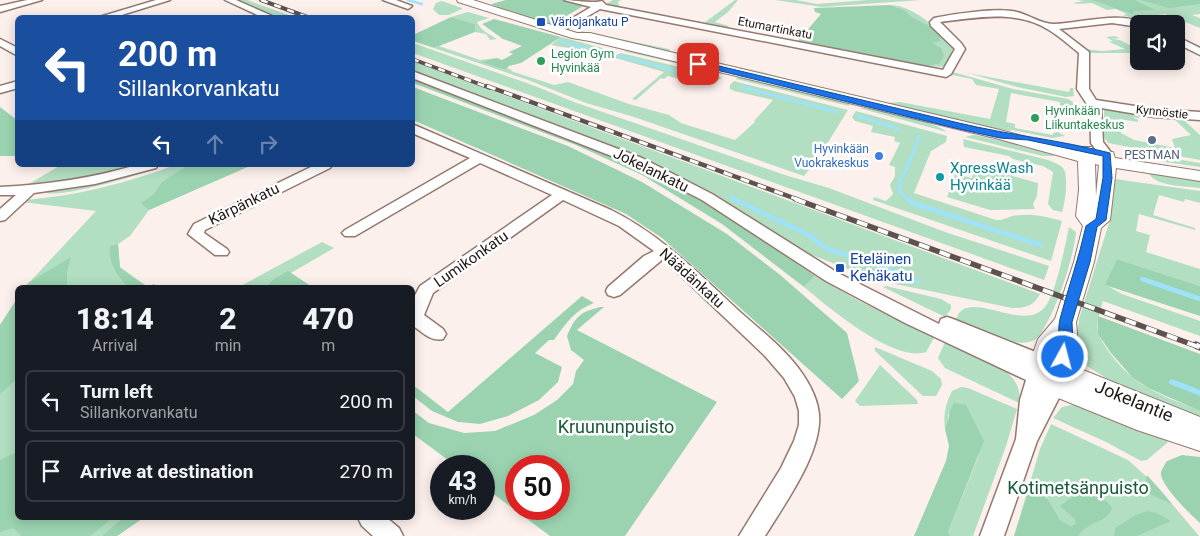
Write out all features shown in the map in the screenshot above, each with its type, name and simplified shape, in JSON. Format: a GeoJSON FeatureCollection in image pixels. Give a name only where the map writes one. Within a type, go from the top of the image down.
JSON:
{"type":"FeatureCollection","features":[{"type":"Feature","properties":{"kind":"main road"},"geometry":{"type":"LineString","coordinates":[[462,0],[576,36],[590,37],[1000,135],[1027,144],[1097,153],[1200,170]]}},
{"type":"Feature","properties":{"kind":"main road"},"geometry":{"type":"LineString","coordinates":[[1097,153],[1200,176]]}},
{"type":"Feature","properties":{"kind":"main road"},"geometry":{"type":"LineString","coordinates":[[1048,374],[1067,345],[1066,322],[1084,262],[1092,226],[1101,220],[1108,178],[1097,153]]}},
{"type":"Feature","properties":{"kind":"main road","name":"Jokelantie"},"geometry":{"type":"LineString","coordinates":[[1048,374],[1200,428]]}},
{"type":"Feature","properties":{"kind":"main road","name":"Jokelantie"},"geometry":{"type":"LineString","coordinates":[[1048,374],[1146,423],[1200,440]]}},
{"type":"Feature","properties":{"kind":"street"},"geometry":{"type":"LineString","coordinates":[[0,9],[38,0]]}},
{"type":"Feature","properties":{"kind":"street"},"geometry":{"type":"LineString","coordinates":[[111,15],[166,0]]}},
{"type":"Feature","properties":{"kind":"street"},"geometry":{"type":"LineString","coordinates":[[229,0],[266,15]]}},
{"type":"Feature","properties":{"kind":"street"},"geometry":{"type":"LineString","coordinates":[[387,0],[408,6]]}},
{"type":"Feature","properties":{"kind":"street","name":"Etumartinkatu"},"geometry":{"type":"LineString","coordinates":[[568,0],[946,74],[960,49],[958,45],[936,26],[935,22],[937,20],[1008,13],[1021,15],[1051,27]]}},
{"type":"Feature","properties":{"kind":"street"},"geometry":{"type":"LineString","coordinates":[[559,30],[608,0]]}},
{"type":"Feature","properties":{"kind":"street"},"geometry":{"type":"LineString","coordinates":[[1051,27],[1112,20],[1130,23]]}},
{"type":"Feature","properties":{"kind":"street"},"geometry":{"type":"LineString","coordinates":[[1051,27],[1084,52],[1083,89],[1094,104],[1097,114],[1097,153]]}},
{"type":"Feature","properties":{"kind":"street"},"geometry":{"type":"LineString","coordinates":[[1,43],[15,41]]}},
{"type":"Feature","properties":{"kind":"street"},"geometry":{"type":"LineString","coordinates":[[1,43],[15,51]]}},
{"type":"Feature","properties":{"kind":"street"},"geometry":{"type":"LineString","coordinates":[[1185,44],[1200,52]]}},
{"type":"Feature","properties":{"kind":"street","name":"Jokelankatu"},"geometry":{"type":"LineString","coordinates":[[415,75],[610,150],[663,174],[707,198],[832,278],[874,298],[910,319],[1006,361],[1048,374]]}},
{"type":"Feature","properties":{"kind":"street"},"geometry":{"type":"LineString","coordinates":[[0,90],[15,85]]}},
{"type":"Feature","properties":{"kind":"street","name":"Kynnöstie"},"geometry":{"type":"LineString","coordinates":[[1094,104],[1154,113],[1200,116]]}},
{"type":"Feature","properties":{"kind":"street","name":"Näädänkatu"},"geometry":{"type":"LineString","coordinates":[[415,129],[623,223],[664,252],[781,360],[800,387],[809,412],[806,438],[794,467],[751,536]]}},
{"type":"Feature","properties":{"kind":"street"},"geometry":{"type":"LineString","coordinates":[[350,233],[479,158]]}},
{"type":"Feature","properties":{"kind":"street"},"geometry":{"type":"LineString","coordinates":[[0,191],[28,190],[85,182],[143,167]]}},
{"type":"Feature","properties":{"kind":"street","name":"Kärpänkatu"},"geometry":{"type":"LineString","coordinates":[[221,252],[196,234],[199,227],[320,167]]}},
{"type":"Feature","properties":{"kind":"street"},"geometry":{"type":"LineString","coordinates":[[0,217],[28,190]]}},
{"type":"Feature","properties":{"kind":"street","name":"Lumikonkatu"},"geometry":{"type":"LineString","coordinates":[[415,315],[426,290],[562,195]]}},
{"type":"Feature","properties":{"kind":"street"},"geometry":{"type":"LineString","coordinates":[[614,292],[650,260],[664,252]]}},
{"type":"Feature","properties":{"kind":"street","name":"Lumikonkatu"},"geometry":{"type":"LineString","coordinates":[[415,318],[437,334]]}},
{"type":"Feature","properties":{"kind":"street"},"geometry":{"type":"LineString","coordinates":[[992,536],[1027,439],[1046,407],[1048,374]]}},
{"type":"Feature","properties":{"kind":"street"},"geometry":{"type":"LineString","coordinates":[[372,520],[391,536]]}},
{"type":"Feature","properties":{"kind":"green space"},"geometry":{"type":"Polygon","coordinates":[[[235,0],[247,0],[288,15],[274,15],[235,0]]]}},
{"type":"Feature","properties":{"kind":"green space"},"geometry":{"type":"Polygon","coordinates":[[[506,0],[561,0],[585,5],[553,24],[512,13],[491,4],[506,0]]]}},
{"type":"Feature","properties":{"kind":"green space"},"geometry":{"type":"Polygon","coordinates":[[[613,0],[621,0],[618,2],[619,6],[667,16],[606,4],[613,0]]]}},
{"type":"Feature","properties":{"kind":"green space"},"geometry":{"type":"Polygon","coordinates":[[[735,0],[738,0],[728,12],[715,22],[729,26],[704,23],[735,0]]]}},
{"type":"Feature","properties":{"kind":"green space"},"geometry":{"type":"Polygon","coordinates":[[[775,0],[796,0],[817,4],[868,0],[921,0],[822,7],[775,0]]]}},
{"type":"Feature","properties":{"kind":"green space"},"geometry":{"type":"Polygon","coordinates":[[[1077,0],[1200,0],[1200,14],[1192,15],[1200,18],[1200,28],[1185,22],[1185,15],[1130,15],[1130,17],[1123,15],[1127,14],[1116,9],[1107,10],[1092,3],[1073,3],[1084,1],[1077,0]]]}},
{"type":"Feature","properties":{"kind":"green space"},"geometry":{"type":"Polygon","coordinates":[[[1089,0],[1135,0],[1155,10],[1133,11],[1133,14],[1089,0]]]}},
{"type":"Feature","properties":{"kind":"green space"},"geometry":{"type":"Polygon","coordinates":[[[1140,0],[1200,0],[1200,4],[1169,8],[1140,0]]]}},
{"type":"Feature","properties":{"kind":"green space"},"geometry":{"type":"Polygon","coordinates":[[[442,1],[462,9],[449,15],[439,15],[433,9],[436,3],[442,1]]]}},
{"type":"Feature","properties":{"kind":"green space"},"geometry":{"type":"Polygon","coordinates":[[[890,5],[908,9],[917,14],[954,46],[945,67],[926,66],[939,64],[931,43],[930,26],[912,17],[905,10],[890,5]]]}},
{"type":"Feature","properties":{"kind":"green space"},"geometry":{"type":"Polygon","coordinates":[[[890,5],[905,10],[912,17],[930,26],[939,34],[941,41],[932,43],[941,48],[944,56],[939,64],[926,66],[798,41],[821,14],[815,12],[814,8],[890,5]]]}},
{"type":"Feature","properties":{"kind":"green space"},"geometry":{"type":"Polygon","coordinates":[[[468,12],[489,18],[477,22],[478,25],[497,39],[490,40],[486,34],[475,32],[474,24],[451,17],[468,12]]]}},
{"type":"Feature","properties":{"kind":"green space"},"geometry":{"type":"Polygon","coordinates":[[[451,17],[475,24],[475,32],[434,48],[415,42],[415,34],[451,17]]]}},
{"type":"Feature","properties":{"kind":"green space"},"geometry":{"type":"Polygon","coordinates":[[[494,19],[561,37],[521,63],[509,66],[505,70],[481,62],[497,58],[502,60],[513,54],[509,52],[522,46],[503,39],[482,24],[494,19]]]}},
{"type":"Feature","properties":{"kind":"green space"},"geometry":{"type":"Polygon","coordinates":[[[581,31],[669,49],[671,52],[887,103],[900,102],[990,119],[999,89],[976,85],[972,79],[952,75],[953,72],[1013,89],[1068,99],[1073,102],[1074,108],[1060,106],[1060,102],[1011,93],[1006,122],[1015,124],[1015,128],[1053,135],[1053,133],[1058,132],[1065,136],[1052,138],[927,115],[581,31]]]}},
{"type":"Feature","properties":{"kind":"green space"},"geometry":{"type":"Polygon","coordinates":[[[1115,36],[1120,38],[1112,39],[1120,40],[1130,45],[1130,53],[1088,53],[1085,49],[1102,51],[1125,49],[1109,42],[1113,41],[1106,37],[1115,36]]]}},
{"type":"Feature","properties":{"kind":"green space"},"geometry":{"type":"Polygon","coordinates":[[[561,37],[608,51],[596,56],[575,49],[551,45],[561,37]]]}},
{"type":"Feature","properties":{"kind":"green space"},"geometry":{"type":"Polygon","coordinates":[[[415,44],[535,86],[574,102],[788,176],[829,188],[945,232],[1049,266],[1044,280],[415,54],[415,44]]]}},
{"type":"Feature","properties":{"kind":"green space"},"geometry":{"type":"Polygon","coordinates":[[[439,46],[480,60],[497,58],[483,62],[505,70],[507,68],[554,85],[568,82],[629,104],[669,115],[681,123],[735,140],[755,122],[773,100],[734,91],[730,89],[730,85],[734,81],[848,110],[817,160],[807,165],[811,167],[804,176],[634,117],[586,103],[528,80],[434,48],[439,46]]]}},
{"type":"Feature","properties":{"kind":"green space"},"geometry":{"type":"Polygon","coordinates":[[[629,50],[721,72],[723,74],[623,51],[629,50]]]}},
{"type":"Feature","properties":{"kind":"green space"},"geometry":{"type":"Polygon","coordinates":[[[621,53],[721,78],[712,84],[691,78],[688,81],[668,76],[664,79],[661,78],[636,100],[632,99],[664,72],[612,57],[621,53]]]}},
{"type":"Feature","properties":{"kind":"green space"},"geometry":{"type":"Polygon","coordinates":[[[415,62],[1040,294],[1028,306],[1012,308],[876,280],[807,253],[772,233],[708,191],[641,159],[415,71],[415,62]]]}},
{"type":"Feature","properties":{"kind":"green space"},"geometry":{"type":"Polygon","coordinates":[[[968,73],[1069,92],[1070,88],[1073,88],[1074,96],[1066,97],[1017,87],[968,73]]]}},
{"type":"Feature","properties":{"kind":"green space"},"geometry":{"type":"Polygon","coordinates":[[[738,77],[845,102],[849,106],[736,79],[738,77]]]}},
{"type":"Feature","properties":{"kind":"green space"},"geometry":{"type":"Polygon","coordinates":[[[415,78],[619,157],[703,200],[815,276],[804,287],[722,224],[642,175],[576,145],[415,84],[415,78]]]}},
{"type":"Feature","properties":{"kind":"green space"},"geometry":{"type":"Polygon","coordinates":[[[415,88],[568,146],[642,182],[727,234],[779,274],[847,333],[859,381],[842,399],[662,238],[626,214],[415,121],[415,88]]]}},
{"type":"Feature","properties":{"kind":"green space"},"geometry":{"type":"Polygon","coordinates":[[[0,107],[15,118],[15,156],[0,156],[0,107]]]}},
{"type":"Feature","properties":{"kind":"green space"},"geometry":{"type":"Polygon","coordinates":[[[859,108],[905,116],[931,124],[947,132],[859,108]]]}},
{"type":"Feature","properties":{"kind":"green space"},"geometry":{"type":"Polygon","coordinates":[[[1110,108],[1149,115],[1151,117],[1133,117],[1138,122],[1119,119],[1121,133],[1134,140],[1175,148],[1172,139],[1191,135],[1174,119],[1164,119],[1160,116],[1185,121],[1200,135],[1200,160],[1108,143],[1104,137],[1104,110],[1110,108]]]}},
{"type":"Feature","properties":{"kind":"green space"},"geometry":{"type":"Polygon","coordinates":[[[856,111],[947,136],[946,142],[931,151],[914,193],[996,220],[1012,216],[1031,215],[1062,221],[1051,261],[873,200],[874,197],[886,201],[893,194],[890,185],[895,176],[895,167],[889,165],[900,143],[894,141],[895,137],[871,132],[873,126],[855,121],[852,117],[856,111]]]}},
{"type":"Feature","properties":{"kind":"green space"},"geometry":{"type":"Polygon","coordinates":[[[973,135],[1055,154],[1053,156],[1043,156],[965,137],[973,135]]]}},
{"type":"Feature","properties":{"kind":"green space"},"geometry":{"type":"Polygon","coordinates":[[[963,139],[1048,160],[1063,168],[1066,183],[1062,212],[1053,210],[1048,204],[1053,172],[1043,166],[1013,159],[1009,156],[964,147],[963,139]]]}},
{"type":"Feature","properties":{"kind":"green space"},"geometry":{"type":"Polygon","coordinates":[[[1147,154],[1200,163],[1200,167],[1144,159],[1143,155],[1147,154]]]}},
{"type":"Feature","properties":{"kind":"green space"},"geometry":{"type":"Polygon","coordinates":[[[975,166],[1038,183],[1037,196],[1033,204],[1035,209],[990,210],[947,197],[955,174],[972,178],[975,166]]]}},
{"type":"Feature","properties":{"kind":"green space"},"geometry":{"type":"Polygon","coordinates":[[[58,167],[132,167],[54,184],[27,185],[58,167]]]}},
{"type":"Feature","properties":{"kind":"green space"},"geometry":{"type":"Polygon","coordinates":[[[169,167],[247,167],[149,210],[130,236],[118,244],[120,267],[145,285],[27,285],[96,211],[22,202],[101,188],[169,167]]]}},
{"type":"Feature","properties":{"kind":"green space"},"geometry":{"type":"Polygon","coordinates":[[[185,167],[247,167],[149,210],[141,203],[154,194],[162,182],[185,167]]]}},
{"type":"Feature","properties":{"kind":"green space"},"geometry":{"type":"Polygon","coordinates":[[[152,168],[153,170],[99,186],[68,192],[46,193],[47,191],[77,186],[152,168]]]}},
{"type":"Feature","properties":{"kind":"green space"},"geometry":{"type":"Polygon","coordinates":[[[1148,172],[1200,179],[1200,188],[1157,181],[1148,172]]]}},
{"type":"Feature","properties":{"kind":"green space"},"geometry":{"type":"Polygon","coordinates":[[[1115,179],[1200,191],[1200,203],[1185,199],[1184,202],[1159,195],[1153,215],[1195,228],[1195,230],[1139,214],[1136,231],[1150,235],[1146,252],[1200,269],[1200,286],[1117,259],[1106,285],[1122,294],[1200,321],[1200,336],[1103,301],[1098,318],[1098,331],[1108,350],[1132,377],[1152,391],[1200,411],[1200,418],[1109,380],[1087,366],[1080,359],[1076,342],[1079,319],[1110,220],[1115,179]]]}},
{"type":"Feature","properties":{"kind":"green space"},"geometry":{"type":"Polygon","coordinates":[[[1069,227],[1076,232],[1067,273],[1049,319],[1035,340],[1015,343],[1005,341],[955,321],[962,310],[972,307],[1027,316],[1037,313],[1045,307],[1056,281],[1069,227]]]}},
{"type":"Feature","properties":{"kind":"green space"},"geometry":{"type":"Polygon","coordinates":[[[322,242],[334,248],[291,273],[309,285],[243,285],[322,242]]]}},
{"type":"Feature","properties":{"kind":"green space"},"geometry":{"type":"Polygon","coordinates":[[[118,244],[120,268],[144,285],[126,285],[120,278],[110,258],[110,246],[118,244]]]}},
{"type":"Feature","properties":{"kind":"green space"},"geometry":{"type":"Polygon","coordinates":[[[71,257],[67,271],[67,285],[26,285],[71,257]]]}},
{"type":"Feature","properties":{"kind":"green space"},"geometry":{"type":"Polygon","coordinates":[[[1117,259],[1200,286],[1200,316],[1105,285],[1117,259]]]}},
{"type":"Feature","properties":{"kind":"green space"},"geometry":{"type":"Polygon","coordinates":[[[288,271],[309,285],[268,285],[275,278],[288,271]]]}},
{"type":"Feature","properties":{"kind":"green space"},"geometry":{"type":"Polygon","coordinates":[[[815,276],[859,301],[934,338],[926,352],[913,353],[897,349],[880,342],[862,331],[804,287],[815,276]]]}},
{"type":"Feature","properties":{"kind":"green space"},"geometry":{"type":"Polygon","coordinates":[[[886,286],[941,299],[951,305],[951,309],[945,317],[883,287],[886,286]]]}},
{"type":"Feature","properties":{"kind":"green space"},"geometry":{"type":"Polygon","coordinates":[[[582,296],[594,303],[576,313],[554,340],[549,340],[535,353],[562,367],[558,382],[539,400],[508,416],[480,424],[458,422],[432,411],[415,398],[415,387],[448,412],[582,296]]]}},
{"type":"Feature","properties":{"kind":"green space"},"geometry":{"type":"Polygon","coordinates":[[[15,302],[15,520],[140,520],[117,536],[0,536],[0,325],[15,302]]]}},
{"type":"Feature","properties":{"kind":"green space"},"geometry":{"type":"Polygon","coordinates":[[[15,302],[15,381],[0,394],[0,325],[15,302]]]}},
{"type":"Feature","properties":{"kind":"green space","name":"Kruununpuisto"},"geometry":{"type":"Polygon","coordinates":[[[604,307],[577,330],[717,402],[625,536],[550,536],[528,520],[570,520],[570,455],[505,455],[505,503],[495,495],[495,455],[441,455],[415,435],[415,412],[429,423],[464,433],[495,431],[534,415],[557,400],[573,384],[576,371],[584,360],[571,350],[567,336],[579,316],[593,309],[604,307]]]}},
{"type":"Feature","properties":{"kind":"green space"},"geometry":{"type":"Polygon","coordinates":[[[1098,316],[1200,354],[1200,411],[1148,388],[1132,377],[1111,353],[1098,334],[1098,316]]]}},
{"type":"Feature","properties":{"kind":"green space"},"geometry":{"type":"Polygon","coordinates":[[[945,342],[976,354],[1008,373],[1019,391],[1019,403],[945,368],[938,358],[945,342]]]}},
{"type":"Feature","properties":{"kind":"green space"},"geometry":{"type":"Polygon","coordinates":[[[875,347],[932,371],[941,379],[942,385],[936,396],[923,396],[875,351],[875,347]]]}},
{"type":"Feature","properties":{"kind":"green space"},"geometry":{"type":"Polygon","coordinates":[[[880,365],[917,400],[918,404],[860,406],[855,401],[880,365]]]}},
{"type":"Feature","properties":{"kind":"green space"},"geometry":{"type":"Polygon","coordinates":[[[961,387],[968,388],[1017,409],[1006,446],[973,536],[951,536],[948,532],[979,455],[948,413],[948,424],[945,429],[945,414],[948,400],[952,391],[961,387]]]}},
{"type":"Feature","properties":{"kind":"green space"},"geometry":{"type":"Polygon","coordinates":[[[954,403],[966,405],[984,441],[948,532],[951,536],[914,536],[946,461],[949,446],[945,429],[954,403]]]}},
{"type":"Feature","properties":{"kind":"green space"},"geometry":{"type":"Polygon","coordinates":[[[1071,405],[1082,406],[1156,435],[1168,442],[1147,460],[1141,461],[1106,442],[1053,418],[1062,407],[1071,405]]]}},
{"type":"Feature","properties":{"kind":"green space","name":"Kotimetsänpuisto"},"geometry":{"type":"Polygon","coordinates":[[[1051,424],[1128,460],[1157,486],[1199,536],[1014,536],[1040,449],[1051,424]]]}},
{"type":"Feature","properties":{"kind":"green space"},"geometry":{"type":"Polygon","coordinates":[[[15,453],[15,520],[110,520],[90,536],[22,536],[13,528],[0,532],[0,460],[15,453]]]}},
{"type":"Feature","properties":{"kind":"green space"},"geometry":{"type":"Polygon","coordinates":[[[1182,455],[1200,457],[1200,523],[1176,499],[1162,477],[1161,472],[1167,461],[1182,455]]]}},
{"type":"Feature","properties":{"kind":"green space"},"geometry":{"type":"Polygon","coordinates":[[[1147,475],[1172,504],[1150,494],[1145,486],[1147,475]]]}},
{"type":"Feature","properties":{"kind":"green space","name":"Kotimetsänpuisto"},"geometry":{"type":"Polygon","coordinates":[[[1030,487],[1048,500],[1060,520],[1070,526],[1076,524],[1075,519],[1060,506],[1075,496],[1087,494],[1098,496],[1106,501],[1112,509],[1105,518],[1087,527],[1078,536],[1014,536],[1030,487]]]}},
{"type":"Feature","properties":{"kind":"green space"},"geometry":{"type":"Polygon","coordinates":[[[1147,511],[1156,513],[1171,521],[1137,536],[1114,536],[1115,528],[1136,515],[1147,511]]]}},
{"type":"Feature","properties":{"kind":"green space"},"geometry":{"type":"Polygon","coordinates":[[[121,520],[140,520],[117,536],[102,536],[121,520]]]}},
{"type":"Feature","properties":{"kind":"waterway"},"geometry":{"type":"LineString","coordinates":[[408,0],[422,4]]}},
{"type":"Feature","properties":{"kind":"waterway"},"geometry":{"type":"LineString","coordinates":[[559,41],[600,52]]}},
{"type":"Feature","properties":{"kind":"waterway"},"geometry":{"type":"LineString","coordinates":[[619,56],[708,79]]}},
{"type":"Feature","properties":{"kind":"waterway"},"geometry":{"type":"LineString","coordinates":[[744,88],[742,87],[837,112]]}},
{"type":"Feature","properties":{"kind":"waterway"},"geometry":{"type":"LineString","coordinates":[[858,116],[898,129]]}},
{"type":"Feature","properties":{"kind":"waterway"},"geometry":{"type":"LineString","coordinates":[[909,200],[899,191],[900,181],[908,167],[919,136]]}},
{"type":"Feature","properties":{"kind":"waterway"},"geometry":{"type":"LineString","coordinates":[[730,197],[737,200]]}},
{"type":"Feature","properties":{"kind":"waterway"},"geometry":{"type":"LineString","coordinates":[[734,199],[809,235],[827,249],[876,264],[918,281]]}},
{"type":"Feature","properties":{"kind":"waterway"},"geometry":{"type":"LineString","coordinates":[[909,200],[912,203],[1041,245]]}},
{"type":"Feature","properties":{"kind":"waterway"},"geometry":{"type":"LineString","coordinates":[[1142,279],[1200,299]]}},
{"type":"Feature","properties":{"kind":"waterway"},"geometry":{"type":"LineString","coordinates":[[1172,382],[1200,393]]}},
{"type":"Feature","properties":{"kind":"railway"},"geometry":{"type":"LineString","coordinates":[[261,0],[302,15]]}},
{"type":"Feature","properties":{"kind":"railway"},"geometry":{"type":"LineString","coordinates":[[415,60],[490,88]]}},
{"type":"Feature","properties":{"kind":"railway"},"geometry":{"type":"LineString","coordinates":[[487,86],[799,200]]}},
{"type":"Feature","properties":{"kind":"railway"},"geometry":{"type":"LineString","coordinates":[[795,199],[1199,347]]}},
{"type":"Feature","properties":{"kind":"railway"},"geometry":{"type":"LineString","coordinates":[[1196,345],[1200,347]]}},
{"type":"Feature","properties":{"kind":"place","name":"Väriojankatu P"},"geometry":{"type":"Point","coordinates":[541,22]}},
{"type":"Feature","properties":{"kind":"place","name":"Legion Gym Hyvinkää"},"geometry":{"type":"Point","coordinates":[541,61]}},
{"type":"Feature","properties":{"kind":"place","name":"Hyvinkään Liikuntakeskus"},"geometry":{"type":"Point","coordinates":[1035,118]}},
{"type":"Feature","properties":{"kind":"place","name":"PESTMAN"},"geometry":{"type":"Point","coordinates":[1152,140]}},
{"type":"Feature","properties":{"kind":"place","name":"Hyvinkään Vuokrakeskus"},"geometry":{"type":"Point","coordinates":[879,156]}},
{"type":"Feature","properties":{"kind":"place","name":"XpressWash Hyvinkää"},"geometry":{"type":"Point","coordinates":[940,177]}},
{"type":"Feature","properties":{"kind":"place","name":"Eteläinen Kehäkatu"},"geometry":{"type":"Point","coordinates":[840,268]}},
{"type":"Feature","properties":{"kind":"route"},"geometry":{"type":"LineString","coordinates":[[698,64],[959,126],[1107,155],[1108,178],[1101,220],[1092,226],[1084,262],[1066,322],[1067,345],[1063,357]]}}]}
